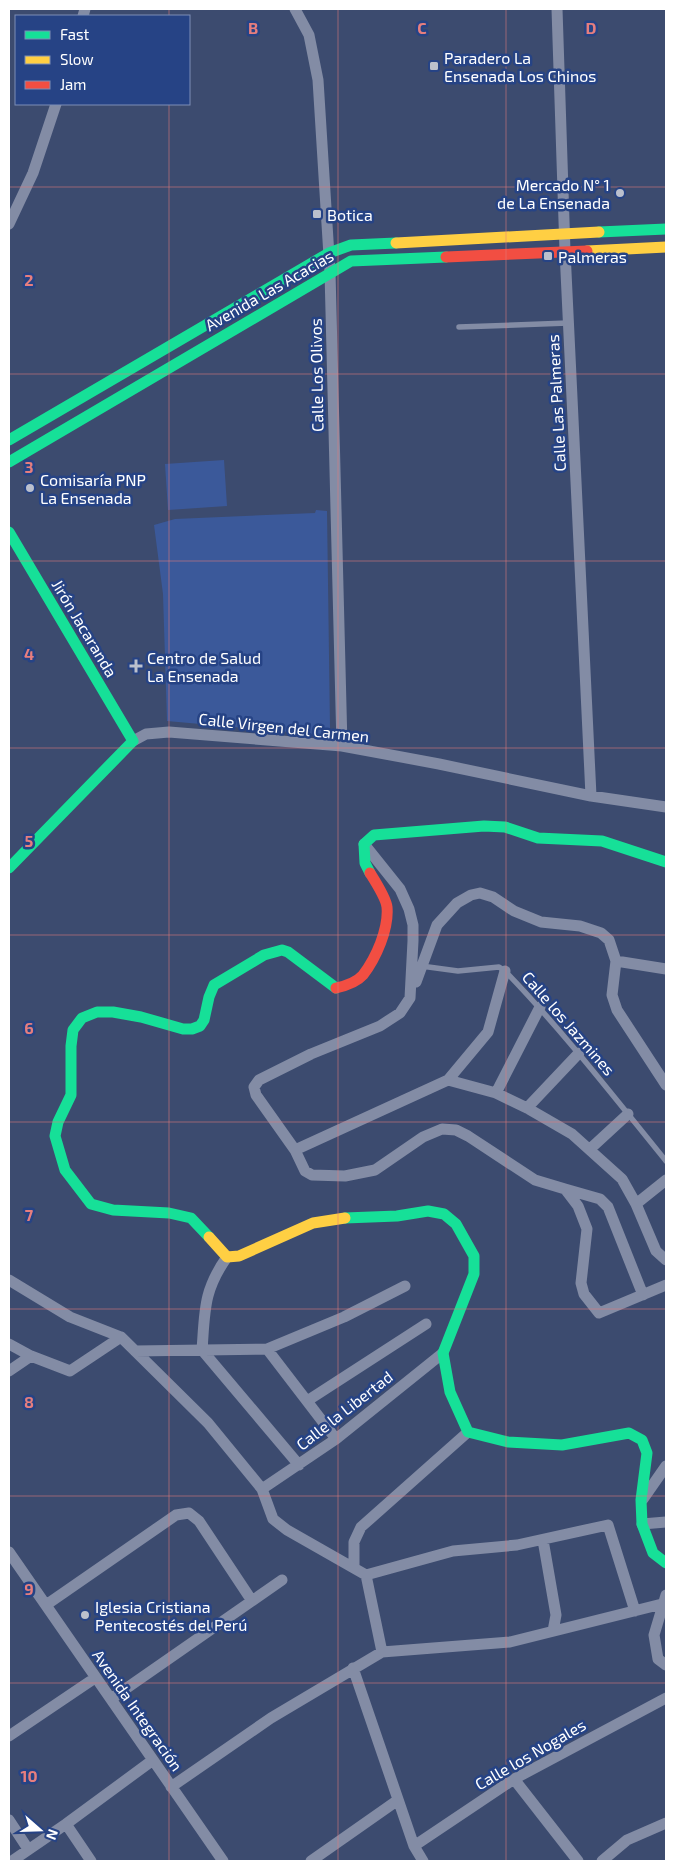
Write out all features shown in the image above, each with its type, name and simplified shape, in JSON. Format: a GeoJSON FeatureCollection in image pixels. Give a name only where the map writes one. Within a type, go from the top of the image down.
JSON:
{"type":"FeatureCollection","features":[{"type":"Feature","properties":{"kind":"street","name":"Calle Los Olivos"},"geometry":{"type":"LineString","coordinates":[[295,9],[309,35],[318,80],[330,272],[342,746]]}},
{"type":"Feature","properties":{"kind":"street","name":"Calle Las Palmeras"},"geometry":{"type":"LineString","coordinates":[[557,9],[568,323],[592,796]]}},
{"type":"Feature","properties":{"kind":"street"},"geometry":{"type":"LineString","coordinates":[[9,224],[33,173],[56,105]]}},
{"type":"Feature","properties":{"kind":"street","name":"Avenida Las Acacias"},"geometry":{"type":"LineString","coordinates":[[9,440],[329,253],[351,245],[666,229]]}},
{"type":"Feature","properties":{"kind":"street","name":"Avenida Las Acacias"},"geometry":{"type":"LineString","coordinates":[[9,462],[330,272],[351,262],[666,247]]}},
{"type":"Feature","properties":{"kind":"street","name":"Jirón Jacaranda"},"geometry":{"type":"LineString","coordinates":[[9,532],[133,741]]}},
{"type":"Feature","properties":{"kind":"street","name":"Calle Virgen del Carmen"},"geometry":{"type":"LineString","coordinates":[[9,868],[66,811],[117,755],[133,741],[146,734],[169,732],[342,746],[592,796],[666,807]]}},
{"type":"Feature","properties":{"kind":"street"},"geometry":{"type":"LineString","coordinates":[[364,844],[374,835],[484,826],[504,827],[538,838],[602,841],[666,862]]}},
{"type":"Feature","properties":{"kind":"street"},"geometry":{"type":"LineString","coordinates":[[364,844],[400,889],[409,909],[413,925],[410,998]]}},
{"type":"Feature","properties":{"kind":"street"},"geometry":{"type":"LineString","coordinates":[[227,1257],[192,1218],[169,1212],[113,1210],[91,1204],[65,1170],[55,1136],[58,1122],[71,1095],[71,1046],[73,1030],[82,1018],[97,1012],[114,1012],[142,1017],[184,1030],[200,1026],[204,1020],[209,997],[214,985],[273,951],[282,950],[288,952],[335,988],[348,986],[362,976],[382,940],[386,924],[387,905],[366,863],[364,844]]}},
{"type":"Feature","properties":{"kind":"street"},"geometry":{"type":"LineString","coordinates":[[643,1294],[608,1207],[600,1199],[534,1180],[484,1146],[456,1130],[442,1129],[430,1134],[375,1170],[346,1176],[312,1175],[305,1171],[295,1150],[256,1095],[254,1087],[259,1080],[311,1054],[380,1026],[400,1013],[410,998],[420,966],[437,925],[457,903],[471,895],[480,893],[493,897],[514,911],[541,922],[580,926],[601,933],[609,940],[616,962],[612,995],[617,1010],[666,1085]]}},
{"type":"Feature","properties":{"kind":"street"},"geometry":{"type":"LineString","coordinates":[[616,962],[666,969]]}},
{"type":"Feature","properties":{"kind":"street"},"geometry":{"type":"LineString","coordinates":[[295,1150],[448,1080],[488,1032],[506,971]]}},
{"type":"Feature","properties":{"kind":"street"},"geometry":{"type":"LineString","coordinates":[[496,1093],[540,1007]]}},
{"type":"Feature","properties":{"kind":"street"},"geometry":{"type":"LineString","coordinates":[[527,1108],[579,1053]]}},
{"type":"Feature","properties":{"kind":"street"},"geometry":{"type":"LineString","coordinates":[[448,1080],[496,1093],[527,1108],[572,1134],[622,1179],[636,1204],[656,1251],[666,1260]]}},
{"type":"Feature","properties":{"kind":"street"},"geometry":{"type":"LineString","coordinates":[[590,1150],[628,1114]]}},
{"type":"Feature","properties":{"kind":"street"},"geometry":{"type":"LineString","coordinates":[[636,1204],[666,1180]]}},
{"type":"Feature","properties":{"kind":"street"},"geometry":{"type":"LineString","coordinates":[[565,1189],[578,1206],[587,1228],[581,1283],[584,1294],[598,1313],[666,1285]]}},
{"type":"Feature","properties":{"kind":"street"},"geometry":{"type":"LineString","coordinates":[[227,1257],[239,1256],[313,1223],[334,1219],[397,1216],[428,1211],[444,1214],[456,1224],[474,1256],[474,1274],[444,1353],[450,1392],[468,1432]]}},
{"type":"Feature","properties":{"kind":"street"},"geometry":{"type":"LineString","coordinates":[[227,1257],[216,1273],[206,1298],[202,1350],[299,1465]]}},
{"type":"Feature","properties":{"kind":"street"},"geometry":{"type":"LineString","coordinates":[[9,1280],[70,1317],[121,1337],[208,1423],[262,1489],[274,1519],[287,1530],[366,1575],[382,1652]]}},
{"type":"Feature","properties":{"kind":"street"},"geometry":{"type":"LineString","coordinates":[[135,1351],[267,1349],[344,1317],[405,1286]]}},
{"type":"Feature","properties":{"kind":"street"},"geometry":{"type":"LineString","coordinates":[[307,1401],[426,1324]]}},
{"type":"Feature","properties":{"kind":"street"},"geometry":{"type":"LineString","coordinates":[[9,1344],[31,1356],[70,1371],[121,1337]]}},
{"type":"Feature","properties":{"kind":"street"},"geometry":{"type":"LineString","coordinates":[[267,1349],[336,1439]]}},
{"type":"Feature","properties":{"kind":"street","name":"Calle la Libertad"},"geometry":{"type":"LineString","coordinates":[[262,1489],[336,1439],[444,1353]]}},
{"type":"Feature","properties":{"kind":"street"},"geometry":{"type":"LineString","coordinates":[[9,1371],[31,1356]]}},
{"type":"Feature","properties":{"kind":"street"},"geometry":{"type":"LineString","coordinates":[[468,1432],[508,1442],[562,1445],[629,1433],[642,1440],[647,1453],[642,1500],[642,1524],[653,1553],[666,1563]]}},
{"type":"Feature","properties":{"kind":"street"},"geometry":{"type":"LineString","coordinates":[[354,1567],[354,1542],[362,1527],[468,1432]]}},
{"type":"Feature","properties":{"kind":"street"},"geometry":{"type":"LineString","coordinates":[[642,1500],[666,1466]]}},
{"type":"Feature","properties":{"kind":"street"},"geometry":{"type":"LineString","coordinates":[[46,1605],[176,1515],[188,1514],[199,1522],[252,1601]]}},
{"type":"Feature","properties":{"kind":"street"},"geometry":{"type":"LineString","coordinates":[[642,1524],[666,1522]]}},
{"type":"Feature","properties":{"kind":"street"},"geometry":{"type":"LineString","coordinates":[[366,1575],[453,1551],[517,1545],[608,1525],[635,1611]]}},
{"type":"Feature","properties":{"kind":"street"},"geometry":{"type":"LineString","coordinates":[[543,1540],[556,1615],[553,1631]]}},
{"type":"Feature","properties":{"kind":"street","name":"Avenida Integración"},"geometry":{"type":"LineString","coordinates":[[9,1552],[223,1861]]}},
{"type":"Feature","properties":{"kind":"street"},"geometry":{"type":"LineString","coordinates":[[111,1699],[282,1580]]}},
{"type":"Feature","properties":{"kind":"street"},"geometry":{"type":"LineString","coordinates":[[171,1787],[272,1718],[382,1652],[510,1642],[635,1611],[664,1599],[663,1617],[654,1635],[658,1660],[666,1665]]}},
{"type":"Feature","properties":{"kind":"street"},"geometry":{"type":"LineString","coordinates":[[353,1668],[414,1846],[423,1861]]}},
{"type":"Feature","properties":{"kind":"street"},"geometry":{"type":"LineString","coordinates":[[9,1736],[95,1678]]}},
{"type":"Feature","properties":{"kind":"street","name":"Calle los Nogales"},"geometry":{"type":"LineString","coordinates":[[414,1846],[514,1778],[666,1698]]}},
{"type":"Feature","properties":{"kind":"street"},"geometry":{"type":"LineString","coordinates":[[12,1861],[154,1760]]}},
{"type":"Feature","properties":{"kind":"street"},"geometry":{"type":"LineString","coordinates":[[514,1778],[578,1861]]}},
{"type":"Feature","properties":{"kind":"street"},"geometry":{"type":"LineString","coordinates":[[311,1861],[398,1800]]}},
{"type":"Feature","properties":{"kind":"street"},"geometry":{"type":"LineString","coordinates":[[9,1820],[28,1849]]}},
{"type":"Feature","properties":{"kind":"street"},"geometry":{"type":"LineString","coordinates":[[602,1861],[627,1840],[666,1823]]}},
{"type":"Feature","properties":{"kind":"street"},"geometry":{"type":"LineString","coordinates":[[66,1824],[91,1861]]}},
{"type":"Feature","properties":{"kind":"lane"},"geometry":{"type":"LineString","coordinates":[[459,327],[568,323]]}},
{"type":"Feature","properties":{"kind":"lane","name":"Calle los Jazmines"},"geometry":{"type":"LineString","coordinates":[[420,966],[458,971],[499,967],[506,971],[579,1053],[666,1161]]}},
{"type":"Feature","properties":{"kind":"shaded area"},"geometry":{"type":"Polygon","coordinates":[[[224,460],[227,506],[168,510],[165,464],[224,460]]]}},
{"type":"Feature","properties":{"kind":"shaded area"},"geometry":{"type":"Polygon","coordinates":[[[316,510],[327,511],[330,728],[323,735],[167,721],[163,594],[154,525],[175,519],[315,513],[316,510]]]}},
{"type":"Feature","properties":{"kind":"traffic: fast"},"geometry":{"type":"LineString","coordinates":[[599,232],[666,229]]}},
{"type":"Feature","properties":{"kind":"traffic: fast"},"geometry":{"type":"LineString","coordinates":[[9,440],[329,253],[351,245],[396,243]]}},
{"type":"Feature","properties":{"kind":"traffic: fast"},"geometry":{"type":"LineString","coordinates":[[9,462],[351,261],[446,257]]}},
{"type":"Feature","properties":{"kind":"traffic: fast"},"geometry":{"type":"LineString","coordinates":[[9,532],[133,741],[9,868]]}},
{"type":"Feature","properties":{"kind":"traffic: fast"},"geometry":{"type":"LineString","coordinates":[[370,873],[365,863],[364,844],[374,835],[484,826],[505,827],[538,838],[602,841],[666,862]]}},
{"type":"Feature","properties":{"kind":"traffic: fast"},"geometry":{"type":"LineString","coordinates":[[209,1237],[191,1218],[169,1213],[113,1210],[91,1204],[65,1170],[55,1136],[58,1122],[71,1095],[71,1046],[73,1030],[82,1018],[97,1012],[113,1012],[141,1017],[183,1029],[192,1029],[200,1026],[204,1020],[209,997],[214,985],[264,955],[282,950],[288,952],[336,988]]}},
{"type":"Feature","properties":{"kind":"traffic: fast"},"geometry":{"type":"LineString","coordinates":[[345,1218],[397,1216],[428,1211],[444,1214],[456,1224],[474,1256],[474,1274],[443,1353],[450,1392],[468,1432],[508,1442],[562,1445],[629,1433],[642,1440],[647,1453],[641,1500],[642,1524],[653,1553],[666,1563]]}},
{"type":"Feature","properties":{"kind":"traffic: slow"},"geometry":{"type":"LineString","coordinates":[[396,243],[599,232]]}},
{"type":"Feature","properties":{"kind":"traffic: slow"},"geometry":{"type":"LineString","coordinates":[[587,251],[666,247]]}},
{"type":"Feature","properties":{"kind":"traffic: slow"},"geometry":{"type":"LineString","coordinates":[[209,1237],[227,1257],[239,1256],[313,1223],[345,1218]]}},
{"type":"Feature","properties":{"kind":"traffic: jam"},"geometry":{"type":"LineString","coordinates":[[446,257],[587,251]]}},
{"type":"Feature","properties":{"kind":"traffic: jam"},"geometry":{"type":"LineString","coordinates":[[336,988],[354,982],[363,975],[373,960],[384,934],[387,907],[370,873]]}},
{"type":"Feature","properties":{"kind":"place","name":"Paradero La Ensenada Los Chinos"},"geometry":{"type":"Point","coordinates":[434,66]}},
{"type":"Feature","properties":{"kind":"place","name":"Mercado N° 1 de La Ensenada"},"geometry":{"type":"Point","coordinates":[620,193]}},
{"type":"Feature","properties":{"kind":"place","name":"Botica"},"geometry":{"type":"Point","coordinates":[317,214]}},
{"type":"Feature","properties":{"kind":"place","name":"Palmeras"},"geometry":{"type":"Point","coordinates":[548,256]}},
{"type":"Feature","properties":{"kind":"place","name":"Comisaría PNP La Ensenada"},"geometry":{"type":"Point","coordinates":[30,488]}},
{"type":"Feature","properties":{"kind":"place","name":"Centro de Salud La Ensenada"},"geometry":{"type":"Point","coordinates":[136,666]}},
{"type":"Feature","properties":{"kind":"place","name":"Iglesia Cristiana Pentecostés del Perú"},"geometry":{"type":"Point","coordinates":[85,1615]}}]}
